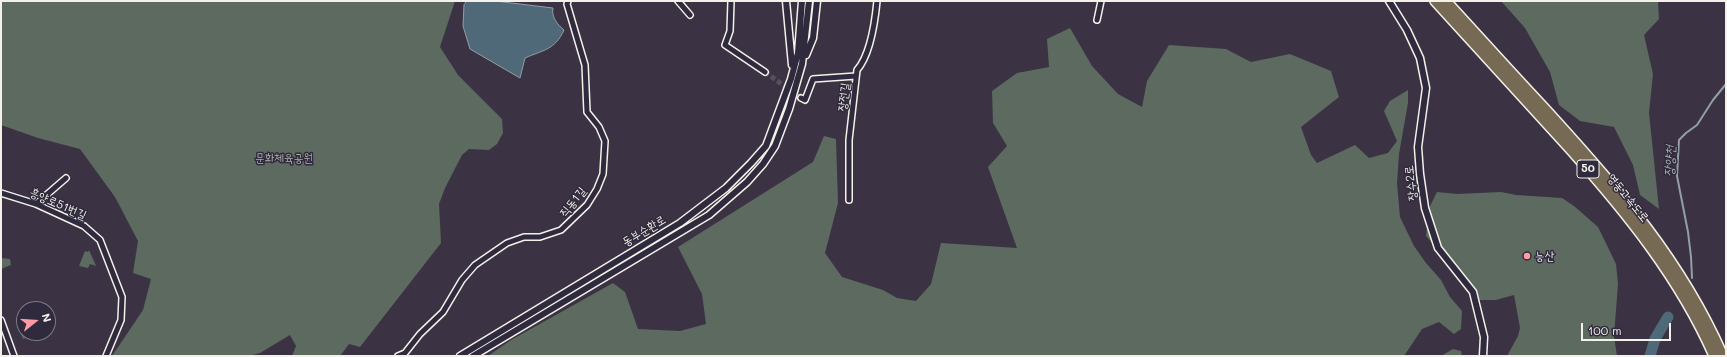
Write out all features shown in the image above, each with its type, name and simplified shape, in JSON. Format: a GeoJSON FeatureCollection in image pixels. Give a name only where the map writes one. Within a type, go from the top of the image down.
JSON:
{"type":"FeatureCollection","features":[{"type":"Feature","properties":{"kind":"highway","name":"영동고속도로"},"geometry":{"type":"LineString","coordinates":[[1435,1],[1575,154],[1640,232],[1671,276],[1691,310],[1714,356]]}},
{"type":"Feature","properties":{"kind":"highway","name":"영동고속도로"},"geometry":{"type":"LineString","coordinates":[[1446,1],[1572,139],[1640,218],[1685,282],[1723,356]]}},
{"type":"Feature","properties":{"kind":"street","name":"직동1길"},"geometry":{"type":"LineString","coordinates":[[398,356],[405,353],[413,345],[420,334],[443,312],[462,280],[475,266],[507,243],[524,237],[540,237],[562,230],[587,205],[597,189],[603,174],[605,141],[599,127],[587,112],[585,65],[567,4],[568,1]]}},
{"type":"Feature","properties":{"kind":"street"},"geometry":{"type":"LineString","coordinates":[[678,1],[690,15]]}},
{"type":"Feature","properties":{"kind":"street"},"geometry":{"type":"LineString","coordinates":[[731,1],[730,31],[725,45],[764,72]]}},
{"type":"Feature","properties":{"kind":"street"},"geometry":{"type":"LineString","coordinates":[[786,1],[794,77]]}},
{"type":"Feature","properties":{"kind":"street"},"geometry":{"type":"LineString","coordinates":[[794,77],[798,53],[802,1]]}},
{"type":"Feature","properties":{"kind":"street"},"geometry":{"type":"LineString","coordinates":[[794,77],[805,47],[809,1]]}},
{"type":"Feature","properties":{"kind":"street"},"geometry":{"type":"LineString","coordinates":[[794,77],[813,38],[817,1]]}},
{"type":"Feature","properties":{"kind":"street","name":"장전길"},"geometry":{"type":"LineString","coordinates":[[849,200],[848,140],[856,76],[857,70],[863,63],[867,54],[875,19],[877,1]]}},
{"type":"Feature","properties":{"kind":"street"},"geometry":{"type":"LineString","coordinates":[[1097,20],[1101,1]]}},
{"type":"Feature","properties":{"kind":"street","name":"장수2로"},"geometry":{"type":"LineString","coordinates":[[1389,1],[1407,30],[1420,58],[1426,88],[1418,147],[1425,208],[1438,248],[1473,292],[1484,337],[1483,356]]}},
{"type":"Feature","properties":{"kind":"street"},"geometry":{"type":"LineString","coordinates":[[802,98],[805,100],[813,79],[856,76]]}},
{"type":"Feature","properties":{"kind":"street","name":"동부순환로"},"geometry":{"type":"LineString","coordinates":[[460,356],[680,223],[726,188],[752,163],[766,146],[794,77]]}},
{"type":"Feature","properties":{"kind":"street","name":"동부순환로"},"geometry":{"type":"LineString","coordinates":[[473,356],[709,215],[747,182],[763,164],[775,146],[794,77]]}},
{"type":"Feature","properties":{"kind":"street"},"geometry":{"type":"LineString","coordinates":[[36,204],[66,178]]}},
{"type":"Feature","properties":{"kind":"street","name":"흥양로51번길"},"geometry":{"type":"LineString","coordinates":[[1,193],[36,204],[84,226],[100,240],[122,297],[121,320],[106,356]]}},
{"type":"Feature","properties":{"kind":"street"},"geometry":{"type":"LineString","coordinates":[[1,320],[14,356]]}},
{"type":"Feature","properties":{"kind":"green space","name":"문화체육공원"},"geometry":{"type":"Polygon","coordinates":[[[1,1],[455,1],[440,47],[458,75],[502,119],[503,133],[497,144],[489,150],[469,149],[462,155],[445,188],[439,204],[441,243],[360,347],[349,344],[340,356],[292,356],[296,346],[290,335],[260,353],[249,356],[112,356],[143,310],[151,279],[133,273],[138,241],[115,197],[80,149],[38,138],[1,125],[1,1]]]}},
{"type":"Feature","properties":{"kind":"green space"},"geometry":{"type":"Polygon","coordinates":[[[1501,1],[1658,1],[1659,19],[1644,35],[1653,74],[1649,113],[1659,209],[1640,195],[1633,165],[1614,127],[1580,121],[1559,105],[1550,72],[1525,28],[1501,1]]]}},
{"type":"Feature","properties":{"kind":"green space"},"geometry":{"type":"Polygon","coordinates":[[[1070,28],[1092,66],[1118,94],[1142,107],[1147,81],[1169,45],[1226,49],[1251,62],[1290,54],[1331,71],[1339,97],[1301,127],[1311,155],[1317,163],[1355,145],[1369,158],[1388,153],[1397,141],[1384,111],[1390,101],[1408,90],[1408,103],[1399,154],[1397,183],[1400,217],[1414,246],[1441,280],[1450,297],[1462,311],[1461,329],[1454,334],[1439,322],[1422,329],[1404,356],[488,356],[511,340],[613,283],[625,292],[638,329],[680,331],[706,324],[702,294],[678,247],[813,162],[824,136],[836,139],[838,203],[825,253],[842,277],[883,290],[897,298],[916,301],[931,284],[941,243],[1017,248],[988,167],[1007,146],[993,123],[992,91],[1017,73],[1049,67],[1047,39],[1070,28]]]}},
{"type":"Feature","properties":{"kind":"green space"},"geometry":{"type":"Polygon","coordinates":[[[1437,192],[1457,194],[1501,192],[1516,195],[1562,198],[1574,206],[1598,227],[1616,264],[1618,284],[1614,336],[1617,356],[1507,356],[1518,336],[1520,328],[1514,295],[1496,300],[1474,300],[1458,274],[1426,236],[1429,208],[1437,192]]]}},
{"type":"Feature","properties":{"kind":"green space"},"geometry":{"type":"Polygon","coordinates":[[[89,250],[96,266],[90,264],[88,268],[79,266],[85,251],[88,252],[89,250]]]}},
{"type":"Feature","properties":{"kind":"green space"},"geometry":{"type":"Polygon","coordinates":[[[1,258],[10,259],[11,265],[1,269],[1,258]]]}},
{"type":"Feature","properties":{"kind":"green space"},"geometry":{"type":"Polygon","coordinates":[[[1453,349],[1461,351],[1462,356],[1441,356],[1453,349]]]}},
{"type":"Feature","properties":{"kind":"water"},"geometry":{"type":"Polygon","coordinates":[[[467,1],[495,1],[553,8],[554,18],[564,30],[557,42],[552,46],[525,58],[520,78],[470,49],[463,26],[464,5],[467,1]]]}},
{"type":"Feature","properties":{"kind":"waterway","name":"장양천"},"geometry":{"type":"LineString","coordinates":[[1692,278],[1688,232],[1677,176],[1679,140],[1697,125],[1713,100],[1726,84]]}},
{"type":"Feature","properties":{"kind":"waterway"},"geometry":{"type":"LineString","coordinates":[[1650,356],[1655,339],[1668,317]]}},
{"type":"Feature","properties":{"kind":"tunnel"},"geometry":{"type":"LineString","coordinates":[[765,72],[801,98]]}},
{"type":"Feature","properties":{"kind":"place","name":"능산"},"geometry":{"type":"Point","coordinates":[1527,256]}}]}
